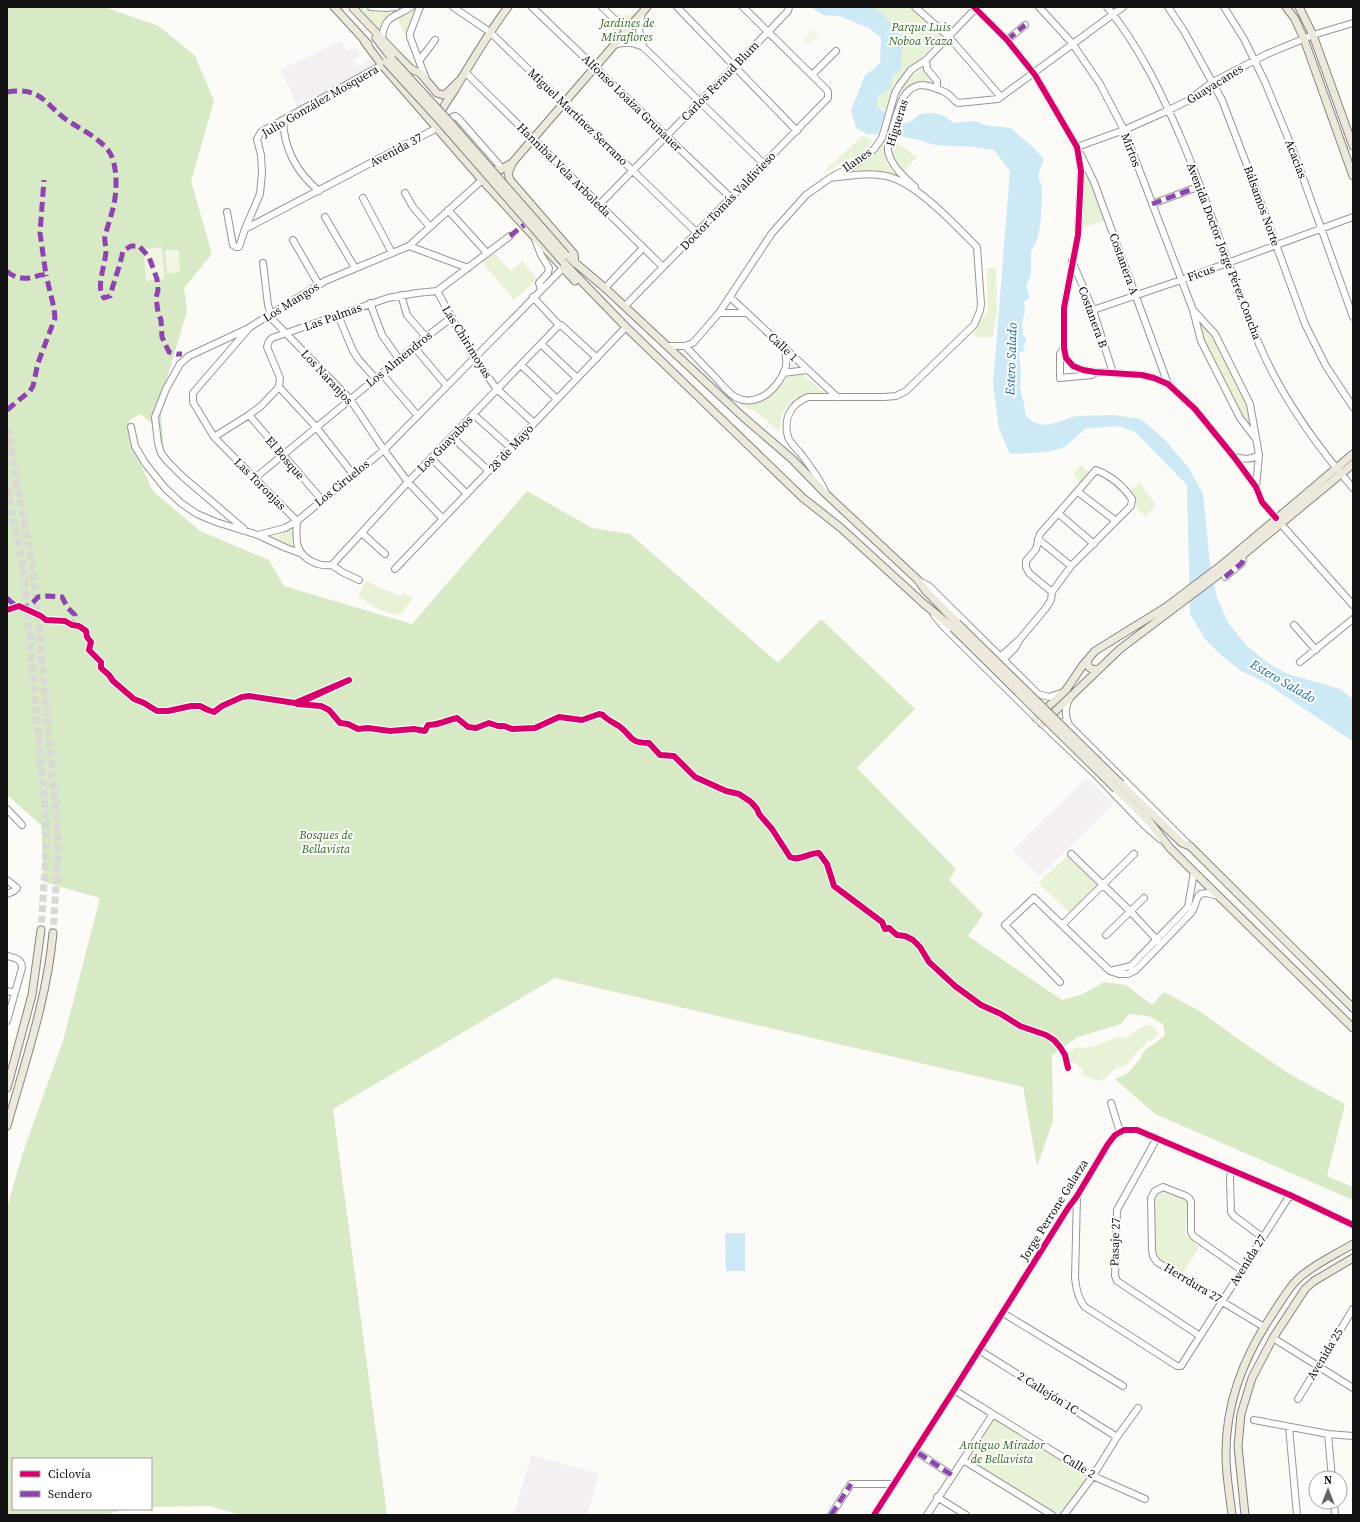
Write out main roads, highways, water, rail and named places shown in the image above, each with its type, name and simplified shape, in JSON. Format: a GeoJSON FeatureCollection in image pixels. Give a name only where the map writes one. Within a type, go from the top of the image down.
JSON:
{"type":"FeatureCollection","features":[{"type":"Feature","properties":{"kind":"main road"},"geometry":{"type":"LineString","coordinates":[[334,7],[364,41],[447,119],[566,255],[625,306],[742,416],[792,459],[826,494],[918,580],[924,590],[955,626],[1118,787],[1148,820],[1170,848],[1353,1028]]}},
{"type":"Feature","properties":{"kind":"main road"},"geometry":{"type":"LineString","coordinates":[[437,128],[442,115],[465,72],[490,32],[508,7]]}},
{"type":"Feature","properties":{"kind":"main road"},"geometry":{"type":"LineString","coordinates":[[1286,7],[1295,19],[1304,39],[1353,176]]}},
{"type":"Feature","properties":{"kind":"main road"},"geometry":{"type":"LineString","coordinates":[[1299,7],[1313,34],[1353,146]]}},
{"type":"Feature","properties":{"kind":"main road"},"geometry":{"type":"LineString","coordinates":[[353,8],[411,69],[433,96],[434,99],[432,104],[427,108],[420,108]]}},
{"type":"Feature","properties":{"kind":"main road"},"geometry":{"type":"LineString","coordinates":[[353,8],[387,62],[420,108],[482,180],[534,237],[563,265],[586,284],[590,291],[626,327],[803,498],[841,528],[925,605],[955,626]]}},
{"type":"Feature","properties":{"kind":"main road"},"geometry":{"type":"LineString","coordinates":[[575,263],[574,254],[514,186],[508,177],[508,173],[512,164],[645,9]]}},
{"type":"Feature","properties":{"kind":"main road"},"geometry":{"type":"LineString","coordinates":[[387,62],[516,207],[563,265]]}},
{"type":"Feature","properties":{"kind":"main road"},"geometry":{"type":"LineString","coordinates":[[411,69],[420,73],[437,94],[443,94],[451,90],[461,79]]}},
{"type":"Feature","properties":{"kind":"main road"},"geometry":{"type":"LineString","coordinates":[[442,115],[483,164],[489,169]]}},
{"type":"Feature","properties":{"kind":"main road"},"geometry":{"type":"LineString","coordinates":[[1338,135],[1348,132]]}},
{"type":"Feature","properties":{"kind":"main road"},"geometry":{"type":"LineString","coordinates":[[463,158],[489,169],[500,170],[512,164]]}},
{"type":"Feature","properties":{"kind":"main road"},"geometry":{"type":"LineString","coordinates":[[501,201],[499,194],[502,188],[507,185],[514,186]]}},
{"type":"Feature","properties":{"kind":"main road"},"geometry":{"type":"LineString","coordinates":[[1042,724],[1112,655],[1168,609],[1225,570],[1353,454]]}},
{"type":"Feature","properties":{"kind":"main road"},"geometry":{"type":"LineString","coordinates":[[1225,570],[1279,521],[1353,464]]}},
{"type":"Feature","properties":{"kind":"main road"},"geometry":{"type":"LineString","coordinates":[[1036,718],[1066,690],[1088,659],[1101,646],[1168,609]]}},
{"type":"Feature","properties":{"kind":"main road"},"geometry":{"type":"LineString","coordinates":[[1101,646],[1108,648],[1112,655]]}},
{"type":"Feature","properties":{"kind":"main road"},"geometry":{"type":"LineString","coordinates":[[1088,659],[1090,669],[1099,669]]}},
{"type":"Feature","properties":{"kind":"main road"},"geometry":{"type":"LineString","coordinates":[[1118,787],[1182,843],[1190,846],[1353,1008]]}},
{"type":"Feature","properties":{"kind":"main road"},"geometry":{"type":"LineString","coordinates":[[7,1088],[32,995],[41,930]]}},
{"type":"Feature","properties":{"kind":"main road"},"geometry":{"type":"LineString","coordinates":[[7,1126],[43,994],[49,965],[53,933]]}},
{"type":"Feature","properties":{"kind":"main road"},"geometry":{"type":"LineString","coordinates":[[37,964],[49,965]]}},
{"type":"Feature","properties":{"kind":"main road"},"geometry":{"type":"LineString","coordinates":[[1232,1515],[1226,1460],[1227,1424],[1230,1408],[1239,1379],[1251,1350],[1264,1326],[1298,1279],[1312,1268],[1353,1244]]}},
{"type":"Feature","properties":{"kind":"main road"},"geometry":{"type":"LineString","coordinates":[[1245,1515],[1238,1457],[1241,1414],[1252,1378],[1273,1338],[1305,1289],[1314,1281],[1353,1258]]}},
{"type":"Feature","properties":{"kind":"water","name":"Estero Salado"},"geometry":{"type":"Polygon","coordinates":[[[811,7],[871,7],[881,12],[905,40],[901,59],[902,68],[893,76],[891,88],[878,97],[877,107],[905,123],[910,122],[921,114],[930,113],[943,115],[953,123],[970,121],[978,122],[984,125],[1011,128],[1041,155],[1044,160],[1039,176],[1042,185],[1041,220],[1038,238],[1031,251],[1031,274],[1026,287],[1029,293],[1029,299],[1024,302],[1025,311],[1022,323],[1023,336],[1027,338],[1023,347],[1025,351],[1019,352],[1021,372],[1020,388],[1026,416],[1033,422],[1044,425],[1076,416],[1113,415],[1141,419],[1165,440],[1189,468],[1203,494],[1210,563],[1217,598],[1229,624],[1248,647],[1268,663],[1288,674],[1340,689],[1353,699],[1353,744],[1352,741],[1264,682],[1241,671],[1221,655],[1205,639],[1190,614],[1187,485],[1135,432],[1117,426],[1085,429],[1065,447],[1048,452],[1010,454],[999,429],[993,384],[1010,171],[994,150],[973,147],[935,145],[901,136],[867,134],[856,128],[851,111],[865,75],[874,69],[880,62],[881,38],[869,28],[839,16],[823,15],[811,7]]]}},
{"type":"Feature","properties":{"kind":"water"},"geometry":{"type":"Polygon","coordinates":[[[725,1233],[745,1233],[745,1271],[726,1271],[725,1233]]]}},
{"type":"Feature","properties":{"kind":"tunnel"},"geometry":{"type":"LineString","coordinates":[[7,428],[34,575],[58,835],[53,933]]}},
{"type":"Feature","properties":{"kind":"tunnel"},"geometry":{"type":"LineString","coordinates":[[7,488],[24,573],[47,833],[41,930]]}},
{"type":"Feature","properties":{"kind":"park label","name":"Jardines de Miraflores"},"geometry":{"type":"Point","coordinates":[627,30]}},
{"type":"Feature","properties":{"kind":"park label","name":"Parque Luis Noboa Ycaza"},"geometry":{"type":"Point","coordinates":[921,34]}},
{"type":"Feature","properties":{"kind":"park label","name":"Bosques de Bellavista"},"geometry":{"type":"Point","coordinates":[326,842]}},
{"type":"Feature","properties":{"kind":"park label","name":"Antiguo Mirador de Bellavista"},"geometry":{"type":"Point","coordinates":[1002,1452]}}]}
